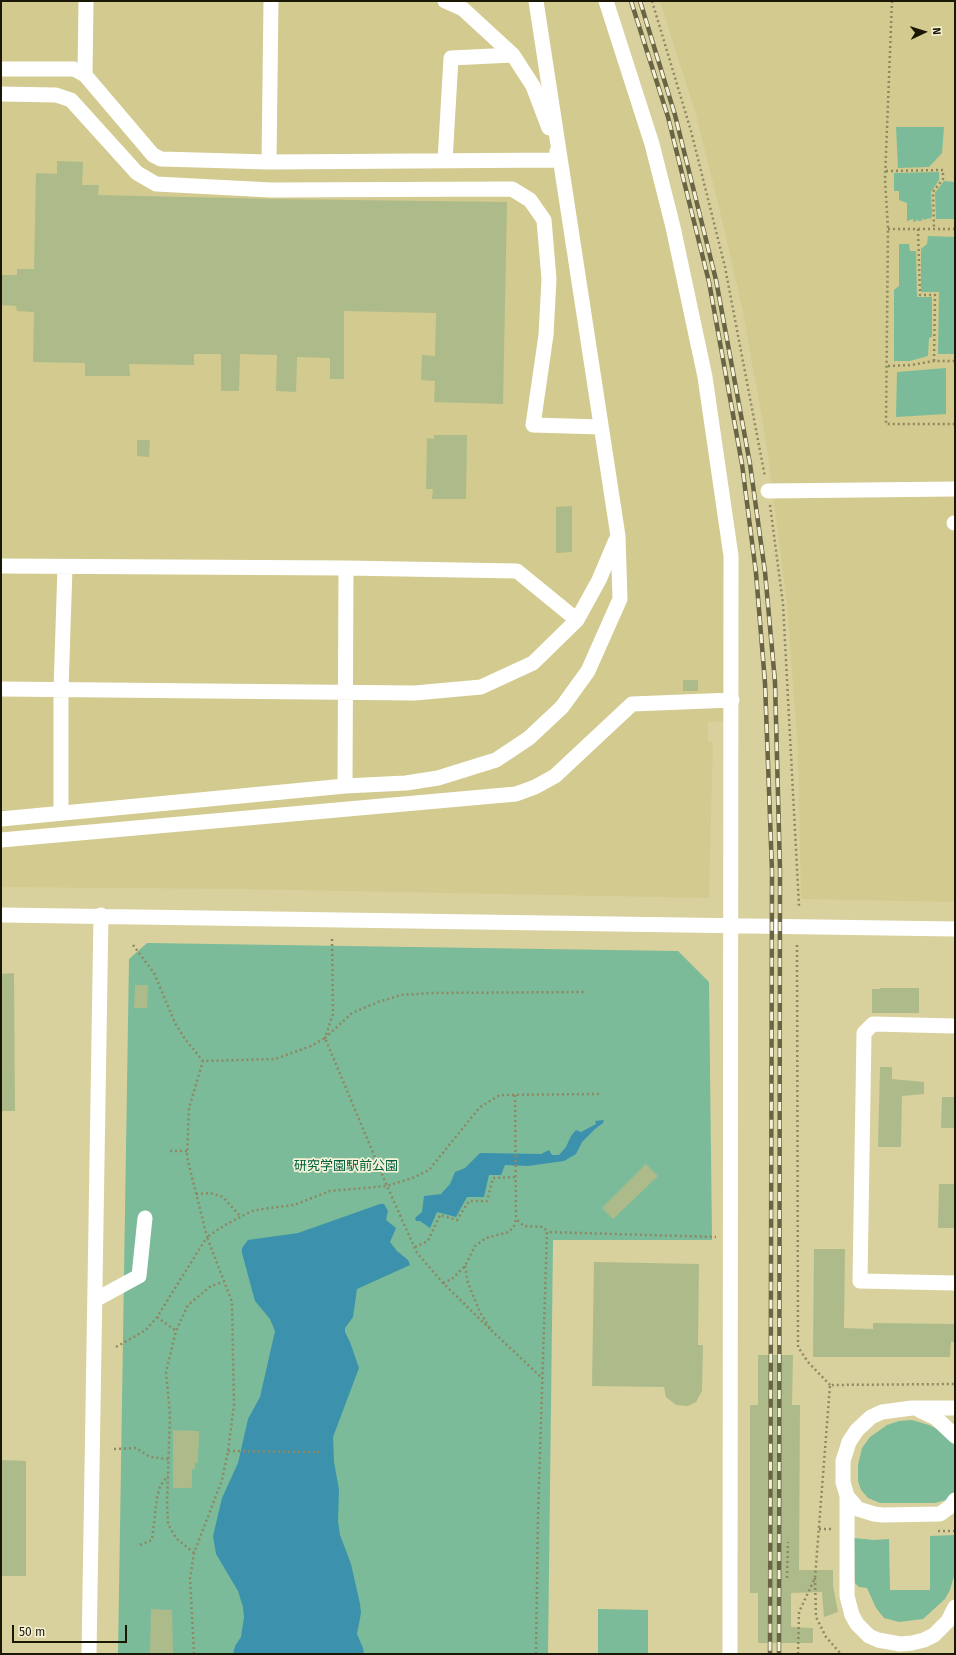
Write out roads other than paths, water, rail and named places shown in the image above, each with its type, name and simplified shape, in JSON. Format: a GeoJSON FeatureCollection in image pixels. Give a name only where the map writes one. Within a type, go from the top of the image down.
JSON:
{"type":"FeatureCollection","features":[{"type":"Feature","properties":{"kind":"street"},"geometry":{"type":"LineString","coordinates":[[85,75],[86,1]]}},
{"type":"Feature","properties":{"kind":"street"},"geometry":{"type":"LineString","coordinates":[[269,162],[271,1]]}},
{"type":"Feature","properties":{"kind":"street"},"geometry":{"type":"LineString","coordinates":[[445,1],[463,9],[513,55],[533,86],[560,160]]}},
{"type":"Feature","properties":{"kind":"street"},"geometry":{"type":"LineString","coordinates":[[1,819],[345,786],[406,783],[438,778],[496,760],[534,733],[562,707],[588,670],[620,599],[618,536],[536,1]]}},
{"type":"Feature","properties":{"kind":"street"},"geometry":{"type":"LineString","coordinates":[[606,1],[652,144],[673,227],[705,377],[731,556],[730,1654]]}},
{"type":"Feature","properties":{"kind":"street"},"geometry":{"type":"LineString","coordinates":[[445,161],[451,58],[513,55]]}},
{"type":"Feature","properties":{"kind":"street"},"geometry":{"type":"LineString","coordinates":[[1,69],[74,69],[85,75],[153,154],[161,158],[269,162],[560,160]]}},
{"type":"Feature","properties":{"kind":"street"},"geometry":{"type":"LineString","coordinates":[[1,94],[56,95],[71,100],[137,173],[156,184],[271,190],[512,189],[530,200],[544,220],[549,279],[546,335],[533,425],[601,427]]}},
{"type":"Feature","properties":{"kind":"street"},"geometry":{"type":"LineString","coordinates":[[768,492],[955,488]]}},
{"type":"Feature","properties":{"kind":"street"},"geometry":{"type":"LineString","coordinates":[[1,689],[415,693],[481,687],[533,663],[577,620],[599,580],[618,536]]}},
{"type":"Feature","properties":{"kind":"street"},"geometry":{"type":"LineString","coordinates":[[1,566],[346,568],[517,571],[577,620]]}},
{"type":"Feature","properties":{"kind":"street"},"geometry":{"type":"LineString","coordinates":[[61,813],[61,690],[65,567]]}},
{"type":"Feature","properties":{"kind":"street"},"geometry":{"type":"LineString","coordinates":[[345,786],[346,568]]}},
{"type":"Feature","properties":{"kind":"street"},"geometry":{"type":"LineString","coordinates":[[1,840],[516,794],[535,787],[555,776],[632,704],[732,700]]}},
{"type":"Feature","properties":{"kind":"street"},"geometry":{"type":"LineString","coordinates":[[1,914],[955,929]]}},
{"type":"Feature","properties":{"kind":"street"},"geometry":{"type":"LineString","coordinates":[[90,1654],[101,915]]}},
{"type":"Feature","properties":{"kind":"street"},"geometry":{"type":"LineString","coordinates":[[955,1026],[873,1024],[864,1033],[860,1281],[955,1283]]}},
{"type":"Feature","properties":{"kind":"street"},"geometry":{"type":"LineString","coordinates":[[95,1300],[139,1276],[145,1218]]}},
{"type":"Feature","properties":{"kind":"street"},"geometry":{"type":"LineString","coordinates":[[912,1408],[936,1418],[955,1436]]}},
{"type":"Feature","properties":{"kind":"street"},"geometry":{"type":"LineString","coordinates":[[955,1408],[912,1408],[882,1412],[871,1417],[857,1430],[849,1442],[843,1461],[843,1482],[847,1496],[847,1596],[852,1615],[860,1627],[869,1636],[878,1640],[900,1644],[912,1643],[934,1636],[948,1622],[955,1607]]}},
{"type":"Feature","properties":{"kind":"street"},"geometry":{"type":"LineString","coordinates":[[847,1496],[858,1509],[883,1515],[940,1514],[951,1506],[955,1500]]}},
{"type":"Feature","properties":{"kind":"water"},"geometry":{"type":"Polygon","coordinates":[[[604,1120],[603,1123],[582,1142],[576,1154],[564,1161],[528,1166],[505,1165],[501,1175],[489,1175],[484,1197],[467,1197],[456,1217],[437,1212],[430,1228],[420,1221],[416,1221],[415,1218],[422,1212],[424,1196],[441,1194],[450,1184],[455,1172],[465,1168],[480,1153],[541,1154],[549,1150],[552,1155],[559,1155],[566,1147],[571,1136],[576,1130],[581,1132],[596,1124],[595,1121],[604,1120]]]}},
{"type":"Feature","properties":{"kind":"water"},"geometry":{"type":"Polygon","coordinates":[[[380,1204],[384,1204],[388,1211],[386,1220],[396,1228],[390,1242],[397,1251],[408,1260],[410,1265],[357,1289],[353,1317],[345,1328],[345,1332],[359,1368],[333,1437],[334,1462],[339,1490],[338,1521],[340,1535],[351,1564],[360,1604],[361,1613],[357,1634],[364,1654],[233,1654],[235,1646],[241,1637],[244,1617],[243,1607],[238,1591],[216,1554],[213,1536],[222,1498],[238,1463],[248,1419],[260,1397],[275,1331],[270,1319],[255,1301],[242,1248],[248,1240],[298,1233],[380,1204]]]}},
{"type":"Feature","properties":{"kind":"railway"},"geometry":{"type":"LineString","coordinates":[[631,1],[668,117],[709,282],[742,464],[756,573],[765,683],[772,871],[770,1654]]}},
{"type":"Feature","properties":{"kind":"railway"},"geometry":{"type":"LineString","coordinates":[[640,1],[675,115],[716,280],[750,464],[765,572],[775,682],[780,870],[779,1654]]}},
{"type":"Feature","properties":{"kind":"park label","name":"研究学園駅前公園"},"geometry":{"type":"Point","coordinates":[346,1166]}}]}
